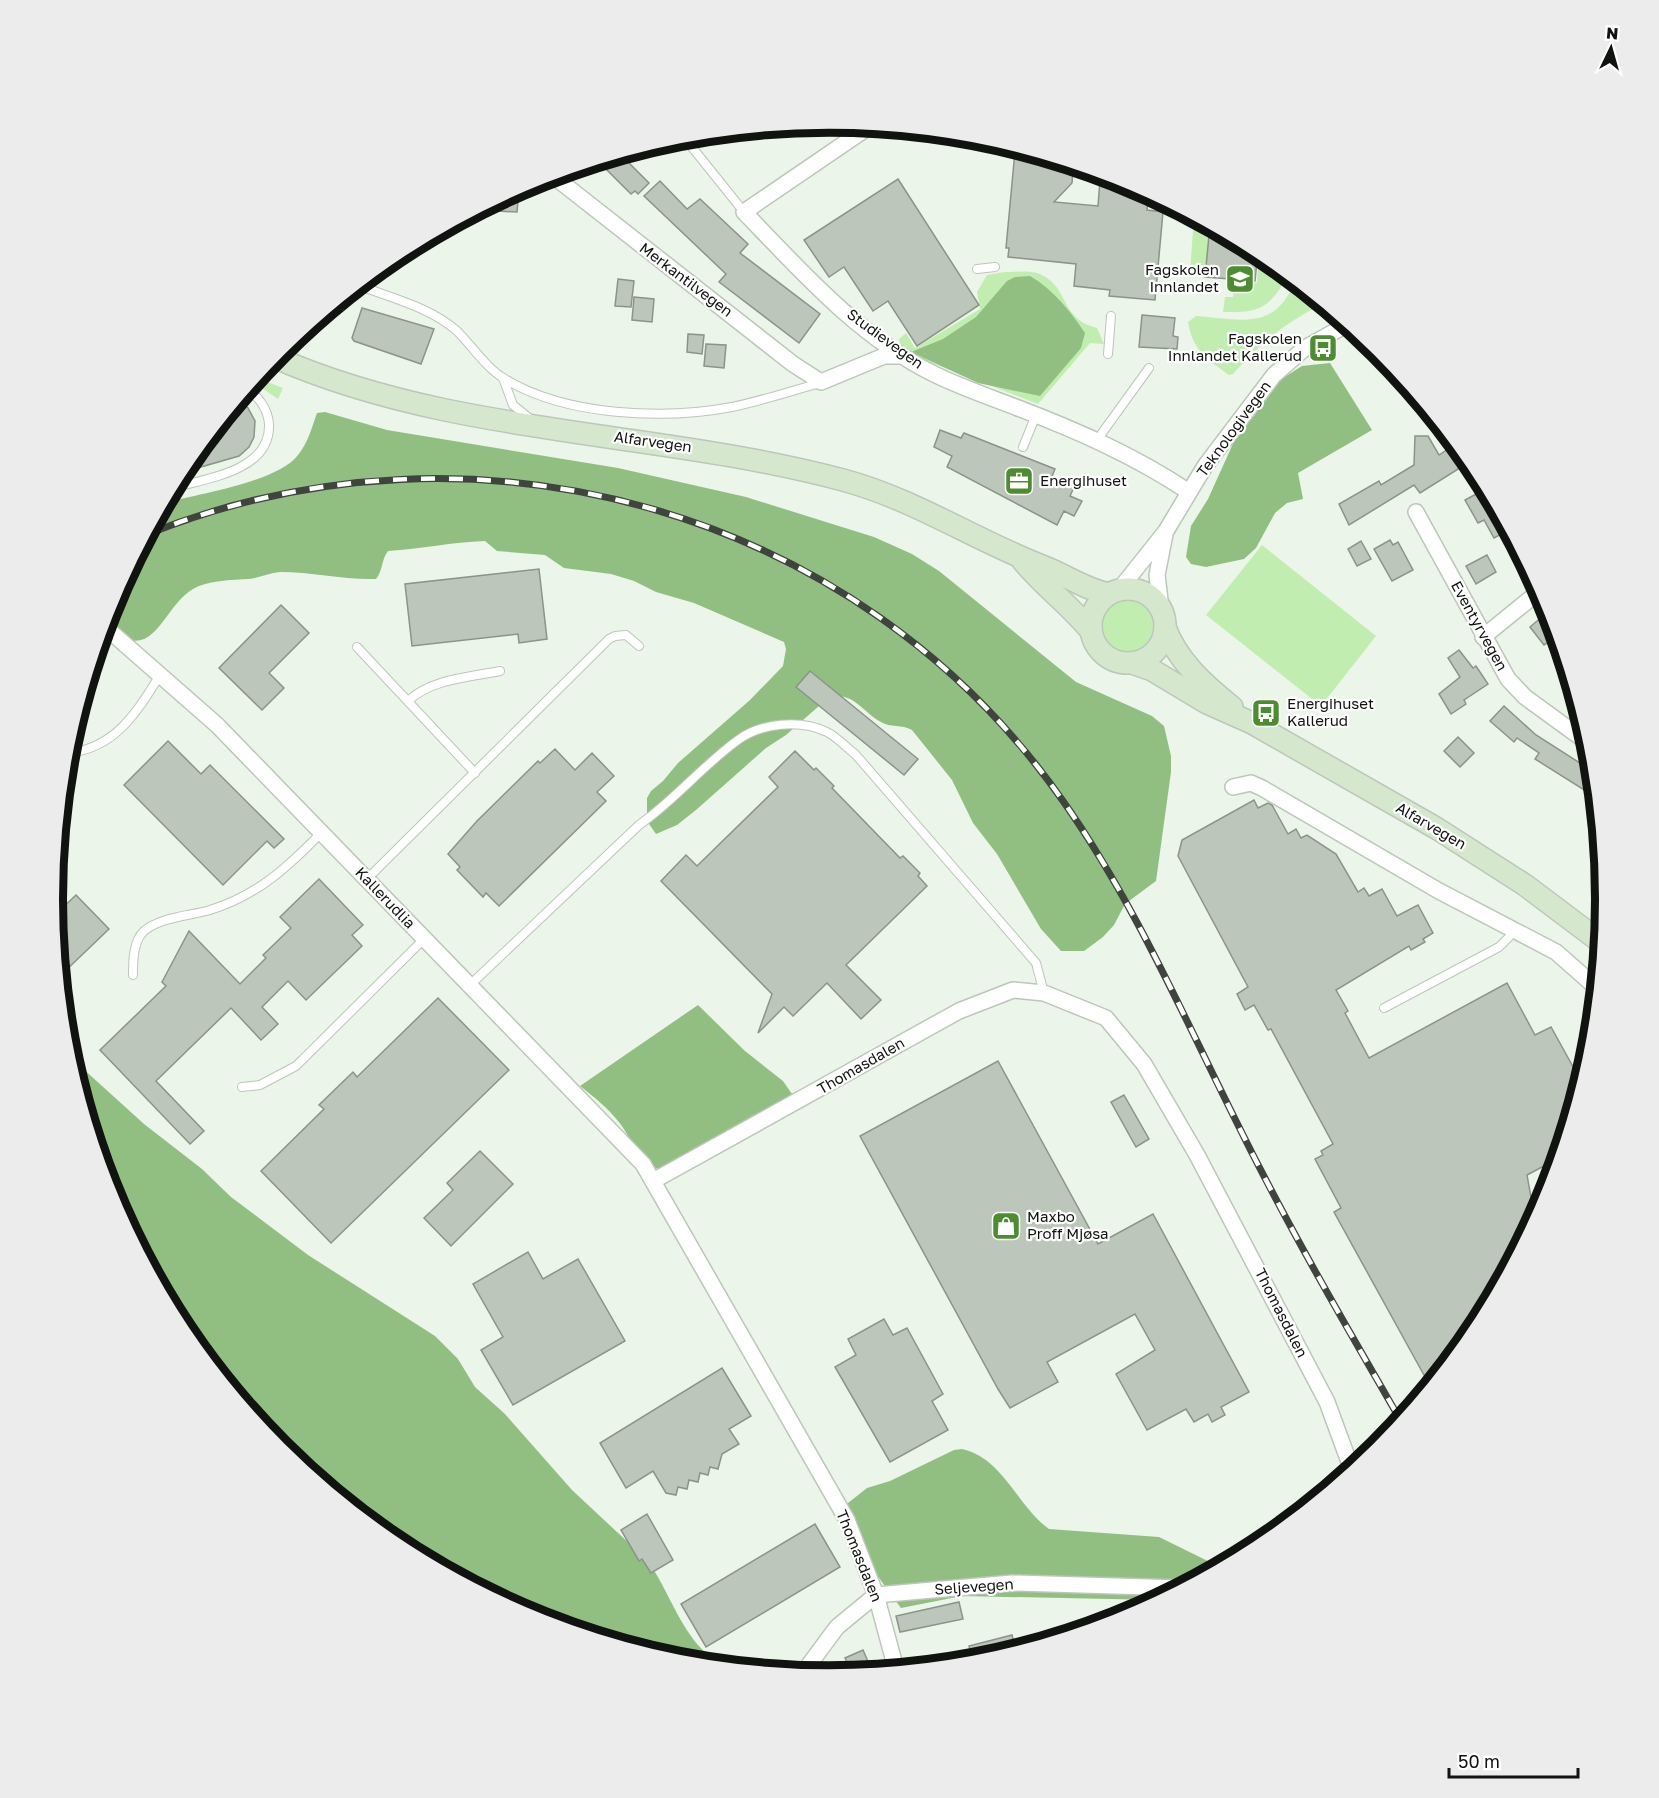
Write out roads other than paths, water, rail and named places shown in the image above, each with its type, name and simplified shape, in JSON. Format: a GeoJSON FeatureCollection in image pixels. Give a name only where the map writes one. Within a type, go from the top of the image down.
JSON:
{"type":"FeatureCollection","features":[{"type":"Feature","properties":{"kind":"main road","name":"Alfarvegen"},"geometry":{"type":"LineString","coordinates":[[284,361],[336,381],[407,402],[538,426],[743,457],[847,481],[930,512],[1022,559],[1044,566],[1093,591],[1114,592]]}},
{"type":"Feature","properties":{"kind":"main road","name":"Alfarvegen"},"geometry":{"type":"LineString","coordinates":[[1022,559],[1037,578],[1070,607],[1091,632]]}},
{"type":"Feature","properties":{"kind":"main road"},"geometry":{"type":"LineString","coordinates":[[1114,592],[1143,592],[1154,599],[1163,618],[1163,640],[1156,651],[1145,659],[1132,663],[1118,662],[1105,656],[1096,645],[1091,632],[1092,617],[1098,604],[1114,592]]}},
{"type":"Feature","properties":{"kind":"main road","name":"Alfarvegen"},"geometry":{"type":"LineString","coordinates":[[1163,618],[1172,645],[1188,666],[1252,723]]}},
{"type":"Feature","properties":{"kind":"main road","name":"Alfarvegen"},"geometry":{"type":"LineString","coordinates":[[1132,663],[1152,670],[1207,703],[1252,723],[1480,855],[1544,898],[1594,938]]}},
{"type":"Feature","properties":{"kind":"street"},"geometry":{"type":"LineString","coordinates":[[744,212],[859,134]]}},
{"type":"Feature","properties":{"kind":"street","name":"Merkantilvegen"},"geometry":{"type":"LineString","coordinates":[[560,182],[793,364],[821,382]]}},
{"type":"Feature","properties":{"kind":"street","name":"Studievegen"},"geometry":{"type":"LineString","coordinates":[[744,212],[802,272],[858,324],[903,356],[934,374],[1097,440],[1148,465],[1189,492]]}},
{"type":"Feature","properties":{"kind":"street","name":"Teknologivegen"},"geometry":{"type":"LineString","coordinates":[[1114,592],[1166,531],[1189,492],[1274,375],[1305,348],[1340,328]]}},
{"type":"Feature","properties":{"kind":"street"},"geometry":{"type":"LineString","coordinates":[[821,382],[885,356],[903,356]]}},
{"type":"Feature","properties":{"kind":"street","name":"Eventyrvegen"},"geometry":{"type":"LineString","coordinates":[[1416,512],[1508,679],[1520,691],[1578,735]]}},
{"type":"Feature","properties":{"kind":"street","name":"Teknologivegen"},"geometry":{"type":"LineString","coordinates":[[1163,618],[1156,576],[1166,531]]}},
{"type":"Feature","properties":{"kind":"street"},"geometry":{"type":"LineString","coordinates":[[1484,637],[1534,596]]}},
{"type":"Feature","properties":{"kind":"street","name":"Kallerudlia"},"geometry":{"type":"LineString","coordinates":[[111,632],[217,725],[642,1164],[653,1182]]}},
{"type":"Feature","properties":{"kind":"street"},"geometry":{"type":"LineString","coordinates":[[1233,787],[1251,783],[1262,788],[1439,891],[1556,952],[1591,983]]}},
{"type":"Feature","properties":{"kind":"street","name":"Thomasdalen"},"geometry":{"type":"LineString","coordinates":[[894,1663],[876,1595],[847,1521],[653,1182],[958,1011],[1013,990],[1044,993],[1106,1018],[1143,1064],[1197,1155],[1288,1324],[1327,1402],[1349,1462]]}},
{"type":"Feature","properties":{"kind":"street","name":"Seljevegen"},"geometry":{"type":"LineString","coordinates":[[876,1595],[1012,1583],[1166,1588]]}},
{"type":"Feature","properties":{"kind":"street"},"geometry":{"type":"LineString","coordinates":[[808,1665],[837,1627],[876,1595]]}},
{"type":"Feature","properties":{"kind":"lane"},"geometry":{"type":"LineString","coordinates":[[690,145],[744,212]]}},
{"type":"Feature","properties":{"kind":"lane"},"geometry":{"type":"LineString","coordinates":[[976,269],[994,267]]}},
{"type":"Feature","properties":{"kind":"lane"},"geometry":{"type":"LineString","coordinates":[[367,288],[439,318],[456,331],[503,378],[523,389],[567,403],[599,409],[653,413],[733,407],[821,382]]}},
{"type":"Feature","properties":{"kind":"lane"},"geometry":{"type":"LineString","coordinates":[[1108,354],[1111,316]]}},
{"type":"Feature","properties":{"kind":"lane"},"geometry":{"type":"LineString","coordinates":[[1097,440],[1149,368]]}},
{"type":"Feature","properties":{"kind":"lane"},"geometry":{"type":"LineString","coordinates":[[503,378],[513,405],[538,426]]}},
{"type":"Feature","properties":{"kind":"lane"},"geometry":{"type":"LineString","coordinates":[[185,484],[239,468],[251,462],[259,454],[269,433],[269,421],[260,400],[253,394]]}},
{"type":"Feature","properties":{"kind":"lane"},"geometry":{"type":"LineString","coordinates":[[1023,447],[1036,415]]}},
{"type":"Feature","properties":{"kind":"lane"},"geometry":{"type":"LineString","coordinates":[[367,879],[609,639],[626,635],[639,646]]}},
{"type":"Feature","properties":{"kind":"lane"},"geometry":{"type":"LineString","coordinates":[[357,647],[475,773]]}},
{"type":"Feature","properties":{"kind":"lane"},"geometry":{"type":"LineString","coordinates":[[408,701],[416,693],[442,682],[500,671]]}},
{"type":"Feature","properties":{"kind":"lane"},"geometry":{"type":"LineString","coordinates":[[78,750],[108,741],[133,717],[160,675]]}},
{"type":"Feature","properties":{"kind":"lane"},"geometry":{"type":"LineString","coordinates":[[470,985],[639,825],[664,808],[738,740],[765,726],[796,725],[826,732],[856,755],[1036,963],[1044,993]]}},
{"type":"Feature","properties":{"kind":"lane"},"geometry":{"type":"LineString","coordinates":[[133,975],[138,940],[144,931],[164,922],[212,910],[253,891],[281,873],[322,832]]}},
{"type":"Feature","properties":{"kind":"lane"},"geometry":{"type":"LineString","coordinates":[[1384,1008],[1499,947],[1515,931]]}},
{"type":"Feature","properties":{"kind":"lane"},"geometry":{"type":"LineString","coordinates":[[242,1087],[260,1085],[296,1066],[424,939]]}},
{"type":"Feature","properties":{"kind":"railway"},"geometry":{"type":"LineString","coordinates":[[158,531],[273,496],[401,479],[528,484],[652,509],[770,554],[880,618],[979,700],[1063,801],[1089,840],[1158,963],[1279,1205],[1397,1414]]}},
{"type":"Feature","properties":{"kind":"place","name":"Fagskolen Innlandet"},"geometry":{"type":"Point","coordinates":[1240,279]}},
{"type":"Feature","properties":{"kind":"place","name":"Fagskolen Innlandet Kallerud"},"geometry":{"type":"Point","coordinates":[1323,348]}},
{"type":"Feature","properties":{"kind":"place","name":"Energihuset"},"geometry":{"type":"Point","coordinates":[1019,481]}},
{"type":"Feature","properties":{"kind":"place","name":"Energihuset Kallerud"},"geometry":{"type":"Point","coordinates":[1266,713]}},
{"type":"Feature","properties":{"kind":"place","name":"Maxbo Proff Mjøsa"},"geometry":{"type":"Point","coordinates":[1006,1226]}}]}
